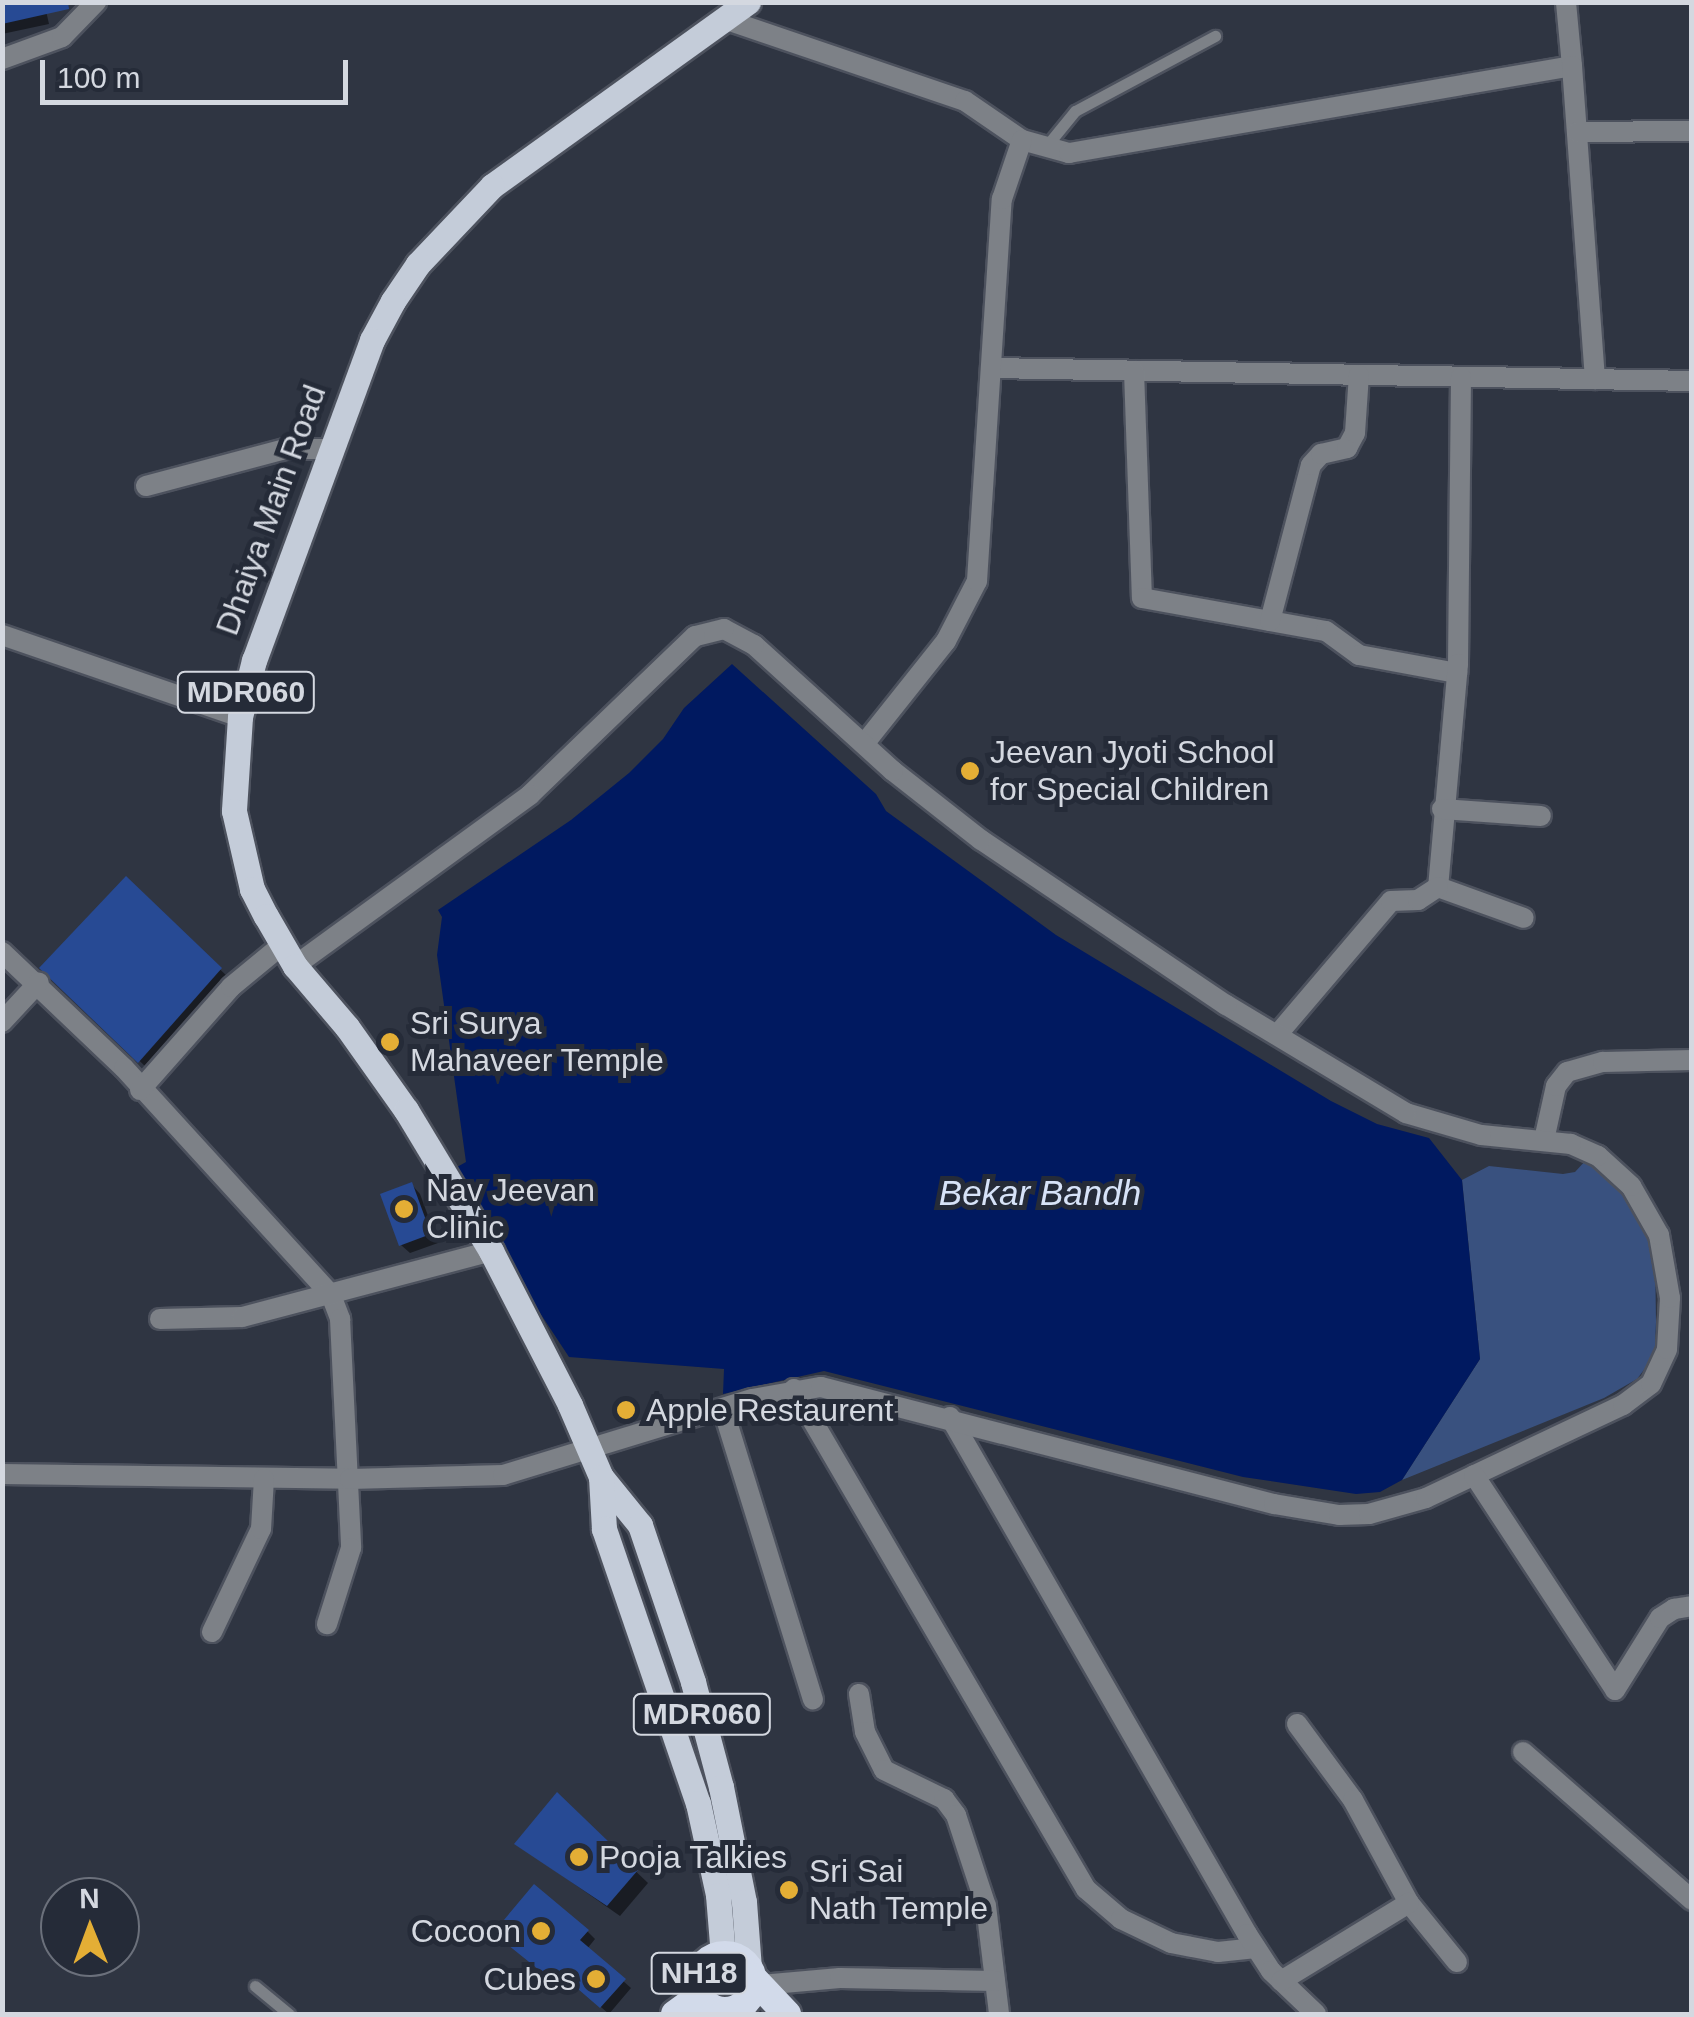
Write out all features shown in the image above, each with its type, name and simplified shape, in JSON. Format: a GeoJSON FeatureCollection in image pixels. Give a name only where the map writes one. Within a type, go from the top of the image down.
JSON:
{"type":"FeatureCollection","features":[{"type":"Feature","properties":{"kind":"highway","name":"NH18"},"geometry":{"type":"LineString","coordinates":[[709,2006],[698,1973],[708,1960],[723,1956],[738,1959],[753,1989],[786,2014]]}},
{"type":"Feature","properties":{"kind":"highway","name":"NH18"},"geometry":{"type":"LineString","coordinates":[[675,2014],[709,2006],[733,2010],[753,1989]]}},
{"type":"Feature","properties":{"kind":"main road","name":"Dhaiya Main Road"},"geometry":{"type":"LineString","coordinates":[[723,1956],[718,1894],[698,1803],[604,1529],[601,1477],[590,1448],[491,1251],[406,1110],[289,955],[252,889],[239,846],[234,775],[240,717],[273,598],[372,340],[393,301],[453,223],[492,186],[596,107],[748,2]]}},
{"type":"Feature","properties":{"kind":"main road","name":"Dhaiya Main Road"},"geometry":{"type":"LineString","coordinates":[[601,1477],[640,1525],[693,1682],[738,1865],[753,1989]]}},
{"type":"Feature","properties":{"kind":"street"},"geometry":{"type":"LineString","coordinates":[[2,60],[62,37],[96,2]]}},
{"type":"Feature","properties":{"kind":"street"},"geometry":{"type":"LineString","coordinates":[[1566,2],[1595,379]]}},
{"type":"Feature","properties":{"kind":"street"},"geometry":{"type":"LineString","coordinates":[[727,20],[966,101],[1022,140],[1044,149],[1070,152],[1572,66]]}},
{"type":"Feature","properties":{"kind":"street"},"geometry":{"type":"LineString","coordinates":[[1576,132],[1692,132]]}},
{"type":"Feature","properties":{"kind":"street"},"geometry":{"type":"LineString","coordinates":[[864,744],[946,641],[970,600],[979,560],[1002,199],[1022,140]]}},
{"type":"Feature","properties":{"kind":"street"},"geometry":{"type":"LineString","coordinates":[[992,368],[1692,381]]}},
{"type":"Feature","properties":{"kind":"street"},"geometry":{"type":"LineString","coordinates":[[1134,371],[1142,598],[1334,633],[1358,655],[1457,673]]}},
{"type":"Feature","properties":{"kind":"street"},"geometry":{"type":"LineString","coordinates":[[1270,621],[1311,465],[1321,454],[1347,448],[1355,432],[1359,375]]}},
{"type":"Feature","properties":{"kind":"street"},"geometry":{"type":"LineString","coordinates":[[1438,887],[1442,808],[1457,673],[1461,377]]}},
{"type":"Feature","properties":{"kind":"street"},"geometry":{"type":"LineString","coordinates":[[146,486],[286,449],[330,449]]}},
{"type":"Feature","properties":{"kind":"street"},"geometry":{"type":"LineString","coordinates":[[2,1474],[350,1480],[503,1475],[794,1389],[836,1389],[1274,1504],[1339,1515],[1395,1509],[1639,1395],[1660,1368],[1670,1330],[1665,1260],[1640,1199],[1598,1156],[1570,1144],[1481,1135],[1406,1113],[1277,1035],[980,840],[864,744],[754,645],[724,629],[695,636],[502,818],[289,955],[231,987],[140,1090]]}},
{"type":"Feature","properties":{"kind":"street"},"geometry":{"type":"LineString","coordinates":[[2,635],[240,717]]}},
{"type":"Feature","properties":{"kind":"street"},"geometry":{"type":"LineString","coordinates":[[1442,808],[1541,816]]}},
{"type":"Feature","properties":{"kind":"street"},"geometry":{"type":"LineString","coordinates":[[1277,1035],[1390,900],[1418,900],[1438,887]]}},
{"type":"Feature","properties":{"kind":"street"},"geometry":{"type":"LineString","coordinates":[[1438,887],[1524,918]]}},
{"type":"Feature","properties":{"kind":"street"},"geometry":{"type":"LineString","coordinates":[[2,952],[39,982],[124,1068],[331,1296],[340,1319],[351,1548],[326,1624]]}},
{"type":"Feature","properties":{"kind":"street"},"geometry":{"type":"LineString","coordinates":[[2,1022],[39,982]]}},
{"type":"Feature","properties":{"kind":"street"},"geometry":{"type":"LineString","coordinates":[[1544,1140],[1556,1086],[1566,1072],[1603,1062],[1692,1060]]}},
{"type":"Feature","properties":{"kind":"street"},"geometry":{"type":"LineString","coordinates":[[160,1318],[242,1317],[491,1251]]}},
{"type":"Feature","properties":{"kind":"street"},"geometry":{"type":"LineString","coordinates":[[794,1389],[1086,1890],[1121,1919],[1171,1943],[1208,1952],[1256,1948]]}},
{"type":"Feature","properties":{"kind":"street"},"geometry":{"type":"LineString","coordinates":[[723,1410],[813,1699]]}},
{"type":"Feature","properties":{"kind":"street"},"geometry":{"type":"LineString","coordinates":[[950,1418],[1256,1948],[1281,1981],[1316,2014]]}},
{"type":"Feature","properties":{"kind":"street"},"geometry":{"type":"LineString","coordinates":[[1474,1475],[1615,1690],[1660,1618],[1674,1608],[1692,1606]]}},
{"type":"Feature","properties":{"kind":"street"},"geometry":{"type":"LineString","coordinates":[[212,1632],[261,1530],[264,1479]]}},
{"type":"Feature","properties":{"kind":"street"},"geometry":{"type":"LineString","coordinates":[[858,1694],[864,1732],[884,1770],[944,1799],[956,1815],[986,1906],[998,2014]]}},
{"type":"Feature","properties":{"kind":"street"},"geometry":{"type":"LineString","coordinates":[[1297,1724],[1353,1800],[1409,1903],[1457,1962]]}},
{"type":"Feature","properties":{"kind":"street"},"geometry":{"type":"LineString","coordinates":[[1524,1752],[1692,1900]]}},
{"type":"Feature","properties":{"kind":"street"},"geometry":{"type":"LineString","coordinates":[[1281,1981],[1409,1903]]}},
{"type":"Feature","properties":{"kind":"street"},"geometry":{"type":"LineString","coordinates":[[753,1989],[824,1979],[995,1981]]}},
{"type":"Feature","properties":{"kind":"lane"},"geometry":{"type":"LineString","coordinates":[[1044,149],[1075,111],[1215,36]]}},
{"type":"Feature","properties":{"kind":"lane"},"geometry":{"type":"LineString","coordinates":[[255,1986],[289,2014]]}},
{"type":"Feature","properties":{"kind":"shaded area"},"geometry":{"type":"Polygon","coordinates":[[[1587,1159],[1607,1174],[1646,1221],[1655,1253],[1656,1322],[1655,1347],[1646,1367],[1637,1379],[1604,1398],[1402,1480],[1480,1359],[1462,1180],[1489,1166],[1575,1172],[1587,1159]]]}},
{"type":"Feature","properties":{"kind":"water","name":"Bekar Bandh"},"geometry":{"type":"Polygon","coordinates":[[[732,664],[876,794],[886,811],[1056,935],[1331,1101],[1377,1124],[1429,1138],[1462,1180],[1480,1359],[1402,1480],[1380,1492],[1356,1494],[1243,1477],[824,1371],[723,1394],[724,1369],[569,1357],[490,1237],[494,1234],[457,1167],[466,1162],[437,955],[442,917],[438,910],[571,820],[629,773],[663,739],[684,708],[732,664]]]}},
{"type":"Feature","properties":{"kind":"building"},"geometry":{"type":"Polygon","coordinates":[[[2,2],[68,2],[69,9],[2,24],[2,2]]]}},
{"type":"Feature","properties":{"kind":"building"},"geometry":{"type":"Polygon","coordinates":[[[126,876],[222,968],[138,1063],[39,968],[126,876]]]}},
{"type":"Feature","properties":{"kind":"building"},"geometry":{"type":"Polygon","coordinates":[[[412,1182],[431,1234],[399,1246],[380,1194],[412,1182]]]}},
{"type":"Feature","properties":{"kind":"building","name":"Pooja Talkies"},"geometry":{"type":"Polygon","coordinates":[[[557,1792],[638,1870],[607,1906],[514,1844],[557,1792]]]}},
{"type":"Feature","properties":{"kind":"building","name":"Cocoon"},"geometry":{"type":"Polygon","coordinates":[[[534,1884],[589,1930],[580,1940],[626,1979],[600,2008],[556,1970],[549,1978],[493,1933],[534,1884]]]}},
{"type":"Feature","properties":{"kind":"place","name":"Jeevan Jyoti School for Special Children"},"geometry":{"type":"Point","coordinates":[970,771]}},
{"type":"Feature","properties":{"kind":"place","name":"Sri Surya Mahaveer Temple"},"geometry":{"type":"Point","coordinates":[390,1042]}},
{"type":"Feature","properties":{"kind":"place","name":"Nav Jeevan Clinic"},"geometry":{"type":"Point","coordinates":[404,1209]}},
{"type":"Feature","properties":{"kind":"place","name":"Apple Restaurent"},"geometry":{"type":"Point","coordinates":[626,1410]}},
{"type":"Feature","properties":{"kind":"place","name":"Pooja Talkies"},"geometry":{"type":"Point","coordinates":[579,1857]}},
{"type":"Feature","properties":{"kind":"place","name":"Sri Sai Nath Temple"},"geometry":{"type":"Point","coordinates":[789,1890]}},
{"type":"Feature","properties":{"kind":"place","name":"Cocoon"},"geometry":{"type":"Point","coordinates":[541,1931]}},
{"type":"Feature","properties":{"kind":"place","name":"Cubes"},"geometry":{"type":"Point","coordinates":[596,1979]}}]}
